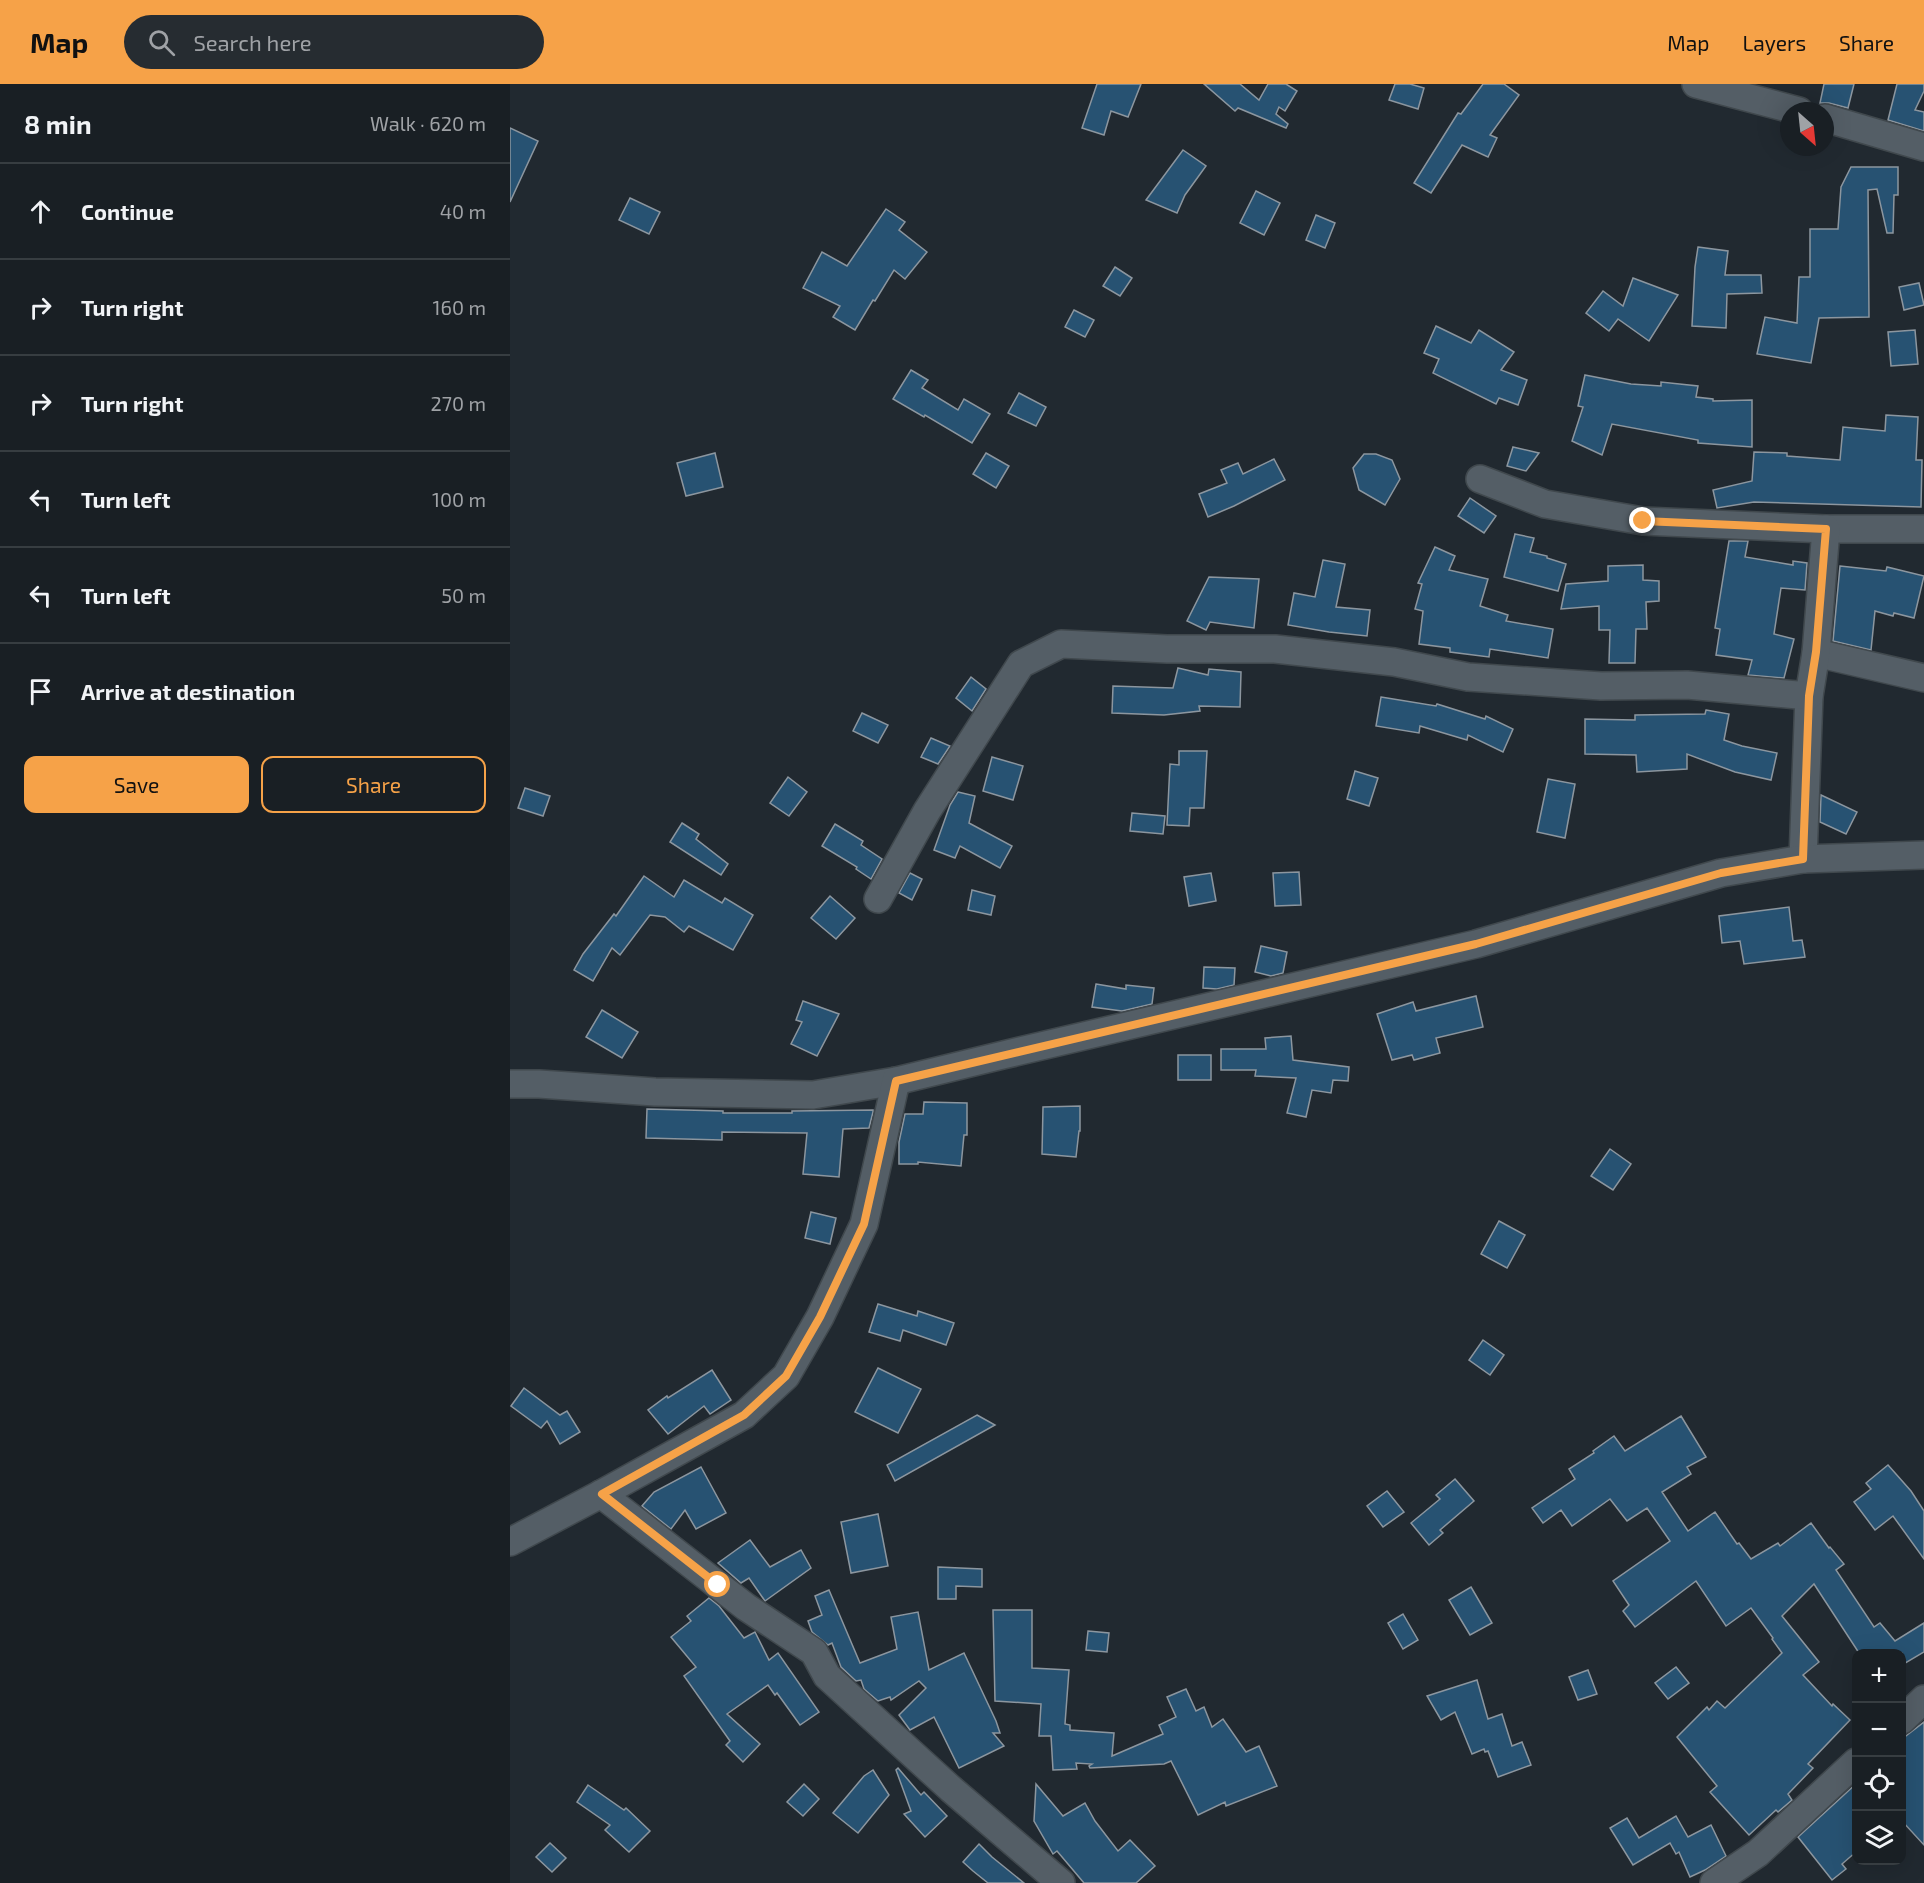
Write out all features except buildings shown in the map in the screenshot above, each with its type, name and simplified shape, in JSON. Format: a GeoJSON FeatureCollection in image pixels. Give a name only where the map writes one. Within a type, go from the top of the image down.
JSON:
{"type":"FeatureCollection","features":[{"type":"Feature","properties":{"kind":"street"},"geometry":{"type":"LineString","coordinates":[[1696,84],[1780,106]]}},
{"type":"Feature","properties":{"kind":"street"},"geometry":{"type":"LineString","coordinates":[[1834,121],[1924,147]]}},
{"type":"Feature","properties":{"kind":"street"},"geometry":{"type":"LineString","coordinates":[[1479,479],[1545,504],[1643,521],[1826,529],[1924,529]]}},
{"type":"Feature","properties":{"kind":"street"},"geometry":{"type":"LineString","coordinates":[[1803,859],[1809,696],[1816,652],[1826,529]]}},
{"type":"Feature","properties":{"kind":"street"},"geometry":{"type":"LineString","coordinates":[[878,899],[927,811],[1022,664],[1061,645],[1167,649],[1275,649],[1394,662],[1468,677],[1601,686],[1688,686],[1809,696]]}},
{"type":"Feature","properties":{"kind":"street"},"geometry":{"type":"LineString","coordinates":[[1816,652],[1924,678]]}},
{"type":"Feature","properties":{"kind":"street"},"geometry":{"type":"LineString","coordinates":[[510,1084],[655,1092],[813,1095],[896,1081],[1476,944],[1721,873],[1803,859],[1924,855]]}},
{"type":"Feature","properties":{"kind":"street"},"geometry":{"type":"LineString","coordinates":[[510,1542],[744,1415],[786,1376],[820,1317],[864,1224],[896,1081]]}},
{"type":"Feature","properties":{"kind":"street"},"geometry":{"type":"LineString","coordinates":[[602,1494],[746,1607],[814,1652],[827,1676],[951,1789],[1061,1883]]}},
{"type":"Feature","properties":{"kind":"street"},"geometry":{"type":"LineString","coordinates":[[1906,1716],[1924,1699]]}},
{"type":"Feature","properties":{"kind":"street"},"geometry":{"type":"LineString","coordinates":[[1714,1883],[1758,1853],[1852,1767]]}},
{"type":"Feature","properties":{"kind":"route"},"geometry":{"type":"LineString","coordinates":[[718,1585],[602,1494],[744,1415],[786,1376],[820,1317],[864,1224],[896,1081],[1476,944],[1721,873],[1803,859],[1809,696],[1816,652],[1826,529],[1643,521]]}}]}
